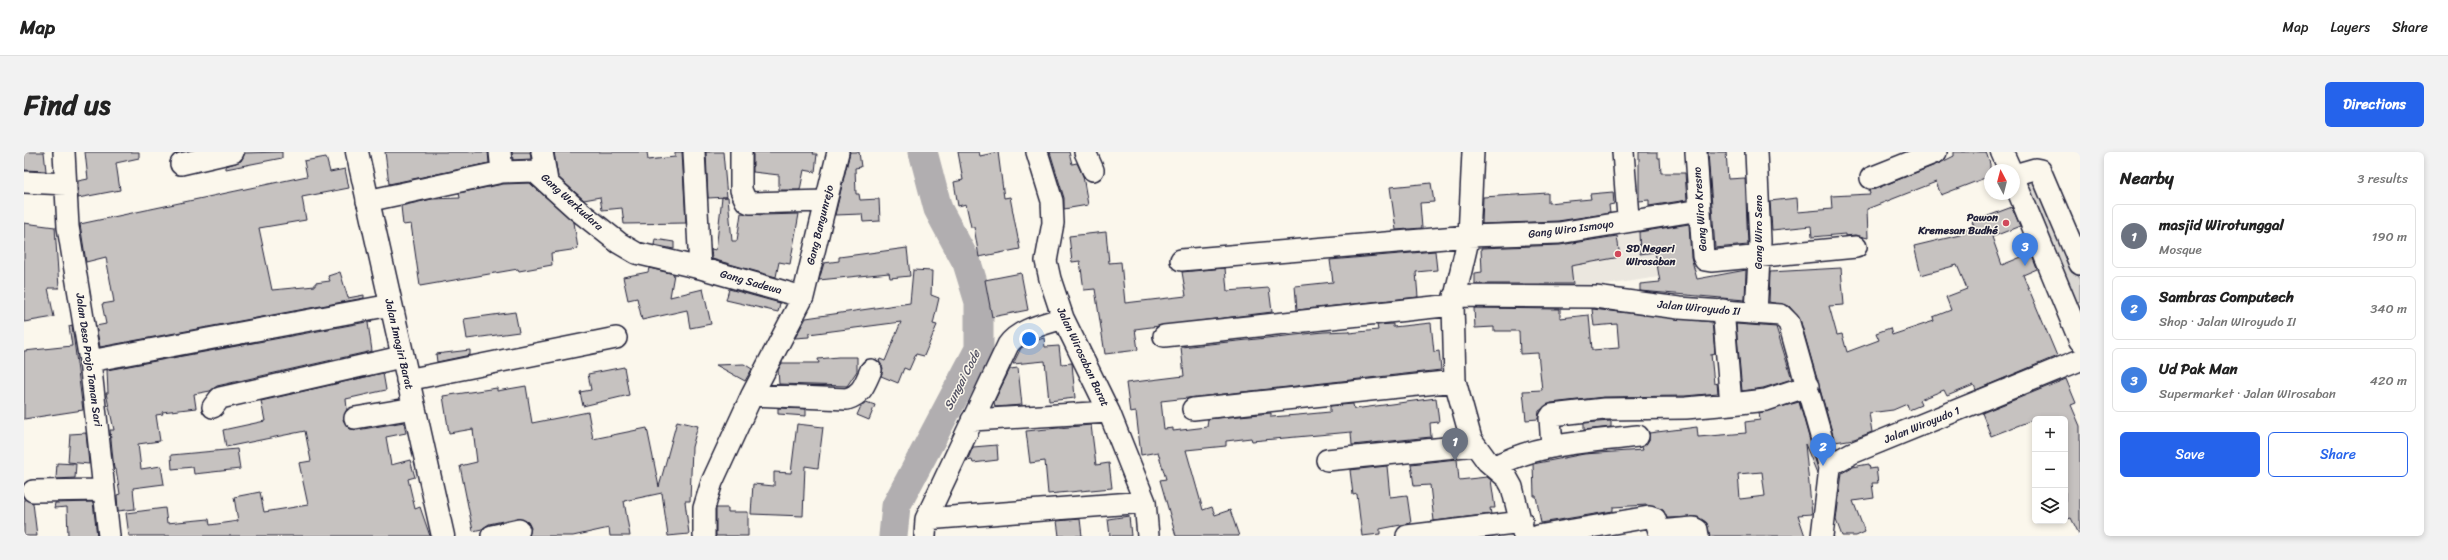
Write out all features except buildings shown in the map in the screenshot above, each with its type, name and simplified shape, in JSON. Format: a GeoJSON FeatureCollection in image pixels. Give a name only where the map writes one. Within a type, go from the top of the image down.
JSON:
{"type":"FeatureCollection","features":[{"type":"Feature","properties":{"kind":"main road","name":"Jalan Imogiri Barat"},"geometry":{"type":"LineString","coordinates":[[357,152],[443,536]]}},
{"type":"Feature","properties":{"kind":"main road"},"geometry":{"type":"LineString","coordinates":[[2002,152],[2007,164]]}},
{"type":"Feature","properties":{"kind":"main road"},"geometry":{"type":"LineString","coordinates":[[2020,193],[2075,313],[2080,340]]}},
{"type":"Feature","properties":{"kind":"street","name":"Jalan Desa Projo Taman Sari"},"geometry":{"type":"LineString","coordinates":[[64,152],[68,227],[90,361],[109,536]]}},
{"type":"Feature","properties":{"kind":"street"},"geometry":{"type":"LineString","coordinates":[[181,164],[232,152]]}},
{"type":"Feature","properties":{"kind":"street"},"geometry":{"type":"LineString","coordinates":[[542,152],[547,181]]}},
{"type":"Feature","properties":{"kind":"street"},"geometry":{"type":"LineString","coordinates":[[694,152],[700,268]]}},
{"type":"Feature","properties":{"kind":"street"},"geometry":{"type":"LineString","coordinates":[[741,152],[741,190],[746,201],[750,203],[826,201]]}},
{"type":"Feature","properties":{"kind":"street","name":"Gang Bangunrejo"},"geometry":{"type":"LineString","coordinates":[[704,536],[704,508],[712,482],[752,395],[803,297],[838,152]]}},
{"type":"Feature","properties":{"kind":"street","name":"Jalan Wirosaban Barat"},"geometry":{"type":"LineString","coordinates":[[1037,152],[1052,201],[1053,223],[1047,269],[1063,318],[1109,412],[1145,502],[1148,536]]}},
{"type":"Feature","properties":{"kind":"street"},"geometry":{"type":"LineString","coordinates":[[1407,536],[1523,529],[1511,483],[1487,461],[1475,445],[1467,429],[1455,381],[1454,300],[1469,236],[1473,152]]}},
{"type":"Feature","properties":{"kind":"street"},"geometry":{"type":"LineString","coordinates":[[1623,152],[1628,218],[1625,222]]}},
{"type":"Feature","properties":{"kind":"street","name":"Gang Wiro Kresno"},"geometry":{"type":"LineString","coordinates":[[1696,152],[1703,256],[1706,260],[1712,261],[1759,255]]}},
{"type":"Feature","properties":{"kind":"street","name":"Gang Wiro Seno"},"geometry":{"type":"LineString","coordinates":[[1756,152],[1759,255],[1756,312]]}},
{"type":"Feature","properties":{"kind":"street"},"geometry":{"type":"LineString","coordinates":[[1871,178],[1936,152]]}},
{"type":"Feature","properties":{"kind":"street","name":"Gang Werkudara"},"geometry":{"type":"LineString","coordinates":[[368,201],[501,162],[534,171],[547,181],[575,208],[627,248],[645,256],[700,268]]}},
{"type":"Feature","properties":{"kind":"street"},"geometry":{"type":"LineString","coordinates":[[2020,173],[2035,169],[2040,170],[2080,264]]}},
{"type":"Feature","properties":{"kind":"street"},"geometry":{"type":"LineString","coordinates":[[24,182],[66,184]]}},
{"type":"Feature","properties":{"kind":"street","name":"Gang Wiro Ismoyo"},"geometry":{"type":"LineString","coordinates":[[1181,260],[1469,236],[1559,233],[1700,210]]}},
{"type":"Feature","properties":{"kind":"street"},"geometry":{"type":"LineString","coordinates":[[1759,255],[1856,247]]}},
{"type":"Feature","properties":{"kind":"street","name":"Gang Sadewa"},"geometry":{"type":"LineString","coordinates":[[700,268],[803,297]]}},
{"type":"Feature","properties":{"kind":"street","name":"Jalan Wiroyudo II"},"geometry":{"type":"LineString","coordinates":[[1164,336],[1454,300],[1596,297],[1679,308],[1756,312],[1781,315],[1788,320],[1808,386],[1830,468]]}},
{"type":"Feature","properties":{"kind":"street"},"geometry":{"type":"LineString","coordinates":[[90,361],[391,306]]}},
{"type":"Feature","properties":{"kind":"street"},"geometry":{"type":"LineString","coordinates":[[1723,310],[1731,404]]}},
{"type":"Feature","properties":{"kind":"street"},"geometry":{"type":"LineString","coordinates":[[1063,318],[1028,330],[1010,341],[972,420],[926,527],[1145,502]]}},
{"type":"Feature","properties":{"kind":"street"},"geometry":{"type":"LineString","coordinates":[[407,380],[616,338]]}},
{"type":"Feature","properties":{"kind":"street"},"geometry":{"type":"LineString","coordinates":[[213,407],[220,398],[402,357]]}},
{"type":"Feature","properties":{"kind":"street","name":"Jalan Wiroyudo 1"},"geometry":{"type":"LineString","coordinates":[[1830,468],[1834,463],[1852,453],[2080,360]]}},
{"type":"Feature","properties":{"kind":"street"},"geometry":{"type":"LineString","coordinates":[[752,395],[847,399],[855,397],[862,391],[871,370]]}},
{"type":"Feature","properties":{"kind":"street"},"geometry":{"type":"LineString","coordinates":[[1193,409],[1455,381]]}},
{"type":"Feature","properties":{"kind":"street"},"geometry":{"type":"LineString","coordinates":[[1552,447],[1550,418],[1552,415],[1604,409],[1686,408],[1731,404],[1766,400],[1808,386]]}},
{"type":"Feature","properties":{"kind":"street"},"geometry":{"type":"LineString","coordinates":[[355,418],[414,408]]}},
{"type":"Feature","properties":{"kind":"street"},"geometry":{"type":"LineString","coordinates":[[972,420],[1109,412]]}},
{"type":"Feature","properties":{"kind":"street"},"geometry":{"type":"LineString","coordinates":[[1494,467],[1521,454],[1552,447],[1638,436]]}},
{"type":"Feature","properties":{"kind":"street"},"geometry":{"type":"LineString","coordinates":[[1327,460],[1475,445]]}},
{"type":"Feature","properties":{"kind":"street"},"geometry":{"type":"LineString","coordinates":[[1822,536],[1830,468]]}},
{"type":"Feature","properties":{"kind":"street"},"geometry":{"type":"LineString","coordinates":[[33,491],[104,490]]}},
{"type":"Feature","properties":{"kind":"street"},"geometry":{"type":"LineString","coordinates":[[1538,536],[1649,517],[1654,519],[1659,531],[1694,528],[1698,536]]}},
{"type":"Feature","properties":{"kind":"street"},"geometry":{"type":"LineString","coordinates":[[492,536],[518,530]]}},
{"type":"Feature","properties":{"kind":"shaded area"},"geometry":{"type":"Polygon","coordinates":[[[2037,176],[2080,280],[2080,301],[2073,304],[2022,182],[2037,176]]]}},
{"type":"Feature","properties":{"kind":"shaded area","name":"SD Negeri Wirosaban"},"geometry":{"type":"Polygon","coordinates":[[[1695,213],[1704,270],[1541,295],[1532,239],[1695,213]]]}},
{"type":"Feature","properties":{"kind":"waterway","name":"Sungai Code"},"geometry":{"type":"LineString","coordinates":[[893,536],[896,506],[979,349],[979,302],[967,263],[938,209],[923,152]]}},
{"type":"Feature","properties":{"kind":"place","name":"Pawon Kremesan Budhé"},"geometry":{"type":"Point","coordinates":[2006,223]}},
{"type":"Feature","properties":{"kind":"place","name":"SD Negeri Wirosaban"},"geometry":{"type":"Point","coordinates":[1618,254]}},
{"type":"Feature","properties":{"kind":"place","name":"Ud Pak Man"},"geometry":{"type":"Point","coordinates":[2025,266]}},
{"type":"Feature","properties":{"kind":"place","name":"masjid Wirotunggal"},"geometry":{"type":"Point","coordinates":[1455,461]}},
{"type":"Feature","properties":{"kind":"place","name":"Sambras Computech"},"geometry":{"type":"Point","coordinates":[1823,466]}}]}
